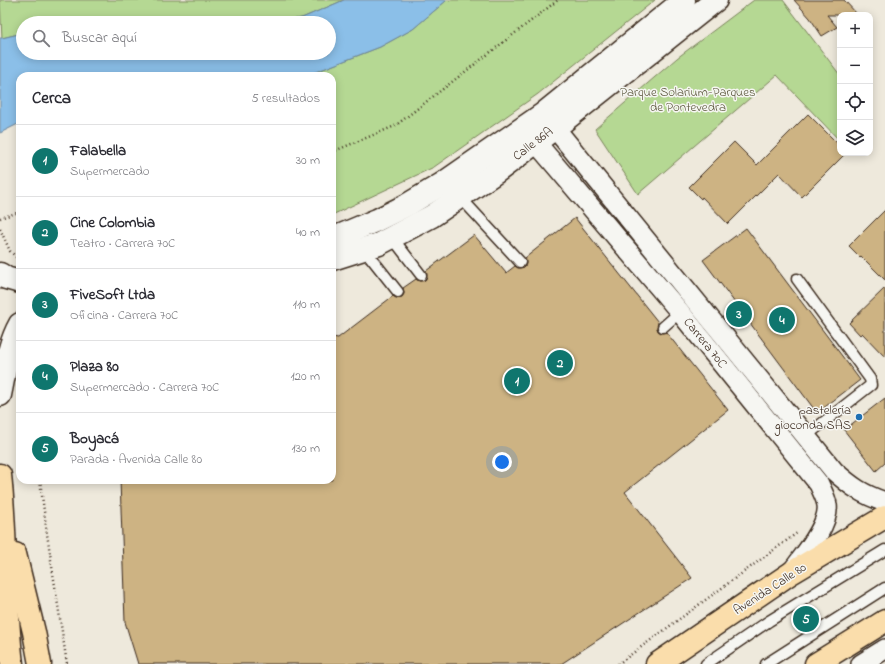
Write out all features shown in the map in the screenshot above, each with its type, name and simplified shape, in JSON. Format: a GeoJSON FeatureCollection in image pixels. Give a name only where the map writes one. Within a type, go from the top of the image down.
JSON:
{"type":"FeatureCollection","features":[{"type":"Feature","properties":{"kind":"highway"},"geometry":{"type":"LineString","coordinates":[[0,475],[4,509],[8,633],[12,664]]}},
{"type":"Feature","properties":{"kind":"highway"},"geometry":{"type":"LineString","coordinates":[[4,509],[34,632],[40,664]]}},
{"type":"Feature","properties":{"kind":"highway","name":"Avenida Calle 80"},"geometry":{"type":"LineString","coordinates":[[657,664],[791,573],[885,517]]}},
{"type":"Feature","properties":{"kind":"highway"},"geometry":{"type":"LineString","coordinates":[[816,664],[885,621]]}},
{"type":"Feature","properties":{"kind":"highway"},"geometry":{"type":"LineString","coordinates":[[34,632],[44,664]]}},
{"type":"Feature","properties":{"kind":"street","name":"Calle 86A"},"geometry":{"type":"LineString","coordinates":[[549,121],[684,0]]}},
{"type":"Feature","properties":{"kind":"street","name":"Calle 86A"},"geometry":{"type":"LineString","coordinates":[[338,237],[377,220],[530,135],[716,0]]}},
{"type":"Feature","properties":{"kind":"street","name":"Carrera 70C"},"geometry":{"type":"LineString","coordinates":[[549,121],[834,471],[854,488],[885,502]]}},
{"type":"Feature","properties":{"kind":"street","name":"Calle 86A"},"geometry":{"type":"LineString","coordinates":[[336,258],[364,249],[387,231],[432,216],[495,173],[530,135]]}},
{"type":"Feature","properties":{"kind":"street","name":"Carrera 70C"},"geometry":{"type":"LineString","coordinates":[[530,135],[680,312],[819,484],[828,506],[826,517],[817,537],[791,573]]}},
{"type":"Feature","properties":{"kind":"street"},"geometry":{"type":"LineString","coordinates":[[0,274],[6,278],[16,281]]}},
{"type":"Feature","properties":{"kind":"street"},"geometry":{"type":"LineString","coordinates":[[0,395],[10,350],[16,332]]}},
{"type":"Feature","properties":{"kind":"street"},"geometry":{"type":"LineString","coordinates":[[861,664],[885,649]]}},
{"type":"Feature","properties":{"kind":"lane"},"geometry":{"type":"LineString","coordinates":[[460,197],[520,262]]}},
{"type":"Feature","properties":{"kind":"lane"},"geometry":{"type":"LineString","coordinates":[[338,237],[376,227],[387,231],[421,275]]}},
{"type":"Feature","properties":{"kind":"lane"},"geometry":{"type":"LineString","coordinates":[[364,249],[398,292]]}},
{"type":"Feature","properties":{"kind":"lane"},"geometry":{"type":"LineString","coordinates":[[797,279],[871,382],[870,385],[806,436]]}},
{"type":"Feature","properties":{"kind":"lane"},"geometry":{"type":"LineString","coordinates":[[663,327],[680,312]]}},
{"type":"Feature","properties":{"kind":"lane"},"geometry":{"type":"LineString","coordinates":[[706,664],[769,621],[885,550]]}},
{"type":"Feature","properties":{"kind":"lane"},"geometry":{"type":"LineString","coordinates":[[766,664],[885,588]]}},
{"type":"Feature","properties":{"kind":"path"},"geometry":{"type":"LineString","coordinates":[[336,150],[395,126],[558,0]]}},
{"type":"Feature","properties":{"kind":"path"},"geometry":{"type":"LineString","coordinates":[[0,218],[16,213]]}},
{"type":"Feature","properties":{"kind":"path"},"geometry":{"type":"LineString","coordinates":[[0,228],[10,251],[16,257]]}},
{"type":"Feature","properties":{"kind":"path"},"geometry":{"type":"LineString","coordinates":[[41,484],[67,664]]}},
{"type":"Feature","properties":{"kind":"path"},"geometry":{"type":"LineString","coordinates":[[618,664],[802,529],[826,517]]}},
{"type":"Feature","properties":{"kind":"green space"},"geometry":{"type":"Polygon","coordinates":[[[0,0],[344,0],[307,16],[16,16],[16,35],[2,38],[0,0]]]}},
{"type":"Feature","properties":{"kind":"green space"},"geometry":{"type":"Polygon","coordinates":[[[447,0],[655,0],[538,94],[434,167],[336,213],[336,72],[315,72],[380,47],[413,29],[447,0]]]}},
{"type":"Feature","properties":{"kind":"green space","name":"Parque Solarium-Parques de Pontevedra"},"geometry":{"type":"Polygon","coordinates":[[[754,0],[783,0],[837,71],[837,138],[777,75],[638,194],[595,129],[677,58],[754,0]]]}},
{"type":"Feature","properties":{"kind":"water"},"geometry":{"type":"Polygon","coordinates":[[[344,0],[447,0],[413,29],[380,47],[315,72],[16,72],[16,125],[0,133],[0,38],[16,35],[16,60],[336,60],[336,16],[307,16],[344,0]]]}},
{"type":"Feature","properties":{"kind":"building"},"geometry":{"type":"Polygon","coordinates":[[[794,0],[844,0],[855,12],[837,12],[837,15],[827,15],[837,27],[822,36],[810,18],[794,0]]]}},
{"type":"Feature","properties":{"kind":"building"},"geometry":{"type":"Polygon","coordinates":[[[808,114],[837,143],[837,156],[843,156],[802,197],[779,173],[728,224],[702,197],[701,199],[689,187],[734,142],[757,165],[808,114]]]}},
{"type":"Feature","properties":{"kind":"building"},"geometry":{"type":"Polygon","coordinates":[[[885,210],[885,280],[849,246],[885,210]]]}},
{"type":"Feature","properties":{"kind":"building"},"geometry":{"type":"Polygon","coordinates":[[[575,218],[658,322],[658,331],[661,333],[666,332],[728,410],[625,492],[692,578],[561,664],[138,664],[125,622],[120,484],[336,484],[336,338],[338,338],[393,296],[396,298],[402,297],[404,294],[403,288],[416,279],[419,281],[425,280],[427,277],[426,271],[474,235],[506,273],[515,266],[518,268],[524,267],[526,264],[525,258],[575,218]]]}},
{"type":"Feature","properties":{"kind":"building"},"geometry":{"type":"Polygon","coordinates":[[[746,228],[860,380],[817,413],[703,260],[746,228]]]}},
{"type":"Feature","properties":{"kind":"building"},"geometry":{"type":"Polygon","coordinates":[[[885,288],[885,357],[862,333],[860,335],[849,323],[885,288]]]}},
{"type":"Feature","properties":{"kind":"building"},"geometry":{"type":"Polygon","coordinates":[[[885,398],[885,463],[876,471],[844,430],[885,398]]]}},
{"type":"Feature","properties":{"kind":"place","name":"FiveSoft Ltda"},"geometry":{"type":"Point","coordinates":[739,314]}},
{"type":"Feature","properties":{"kind":"place","name":"Plaza 80"},"geometry":{"type":"Point","coordinates":[782,320]}},
{"type":"Feature","properties":{"kind":"place","name":"Cine Colombia"},"geometry":{"type":"Point","coordinates":[560,363]}},
{"type":"Feature","properties":{"kind":"place","name":"Falabella"},"geometry":{"type":"Point","coordinates":[517,381]}},
{"type":"Feature","properties":{"kind":"place","name":"pastelería gioconda SAS"},"geometry":{"type":"Point","coordinates":[859,417]}},
{"type":"Feature","properties":{"kind":"place","name":"Boyacá"},"geometry":{"type":"Point","coordinates":[806,619]}}]}
